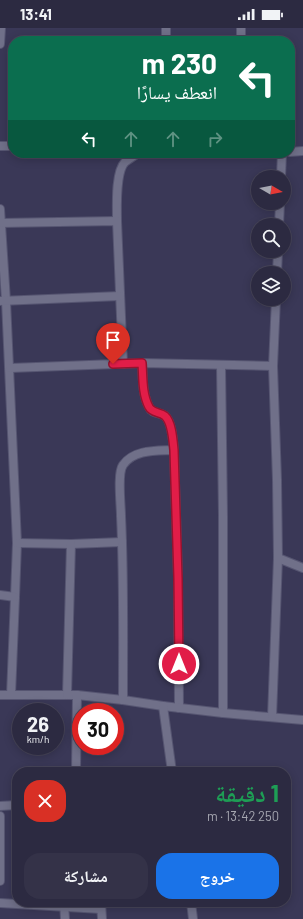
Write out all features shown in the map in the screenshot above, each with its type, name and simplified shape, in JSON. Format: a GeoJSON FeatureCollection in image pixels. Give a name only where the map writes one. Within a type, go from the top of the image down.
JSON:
{"type":"FeatureCollection","features":[{"type":"Feature","properties":{"kind":"street"},"geometry":{"type":"LineString","coordinates":[[0,44],[1,28]]}},
{"type":"Feature","properties":{"kind":"street"},"geometry":{"type":"LineString","coordinates":[[123,364],[117,221],[118,192],[120,172],[125,162],[131,158]]}},
{"type":"Feature","properties":{"kind":"street"},"geometry":{"type":"LineString","coordinates":[[281,170],[282,158]]}},
{"type":"Feature","properties":{"kind":"street"},"geometry":{"type":"LineString","coordinates":[[0,209],[3,301],[10,368],[17,543],[11,695]]}},
{"type":"Feature","properties":{"kind":"street"},"geometry":{"type":"LineString","coordinates":[[1,223],[117,221]]}},
{"type":"Feature","properties":{"kind":"street"},"geometry":{"type":"LineString","coordinates":[[3,301],[120,296]]}},
{"type":"Feature","properties":{"kind":"street"},"geometry":{"type":"LineString","coordinates":[[272,717],[278,558],[274,366],[276,306]]}},
{"type":"Feature","properties":{"kind":"street"},"geometry":{"type":"LineString","coordinates":[[10,368],[142,363],[274,366]]}},
{"type":"Feature","properties":{"kind":"street"},"geometry":{"type":"LineString","coordinates":[[142,363],[144,391],[149,409],[165,416],[169,423],[174,450],[178,578],[179,708]]}},
{"type":"Feature","properties":{"kind":"street"},"geometry":{"type":"LineString","coordinates":[[221,365],[223,713]]}},
{"type":"Feature","properties":{"kind":"street"},"geometry":{"type":"LineString","coordinates":[[123,700],[124,632],[120,477],[122,465],[133,456],[145,452],[174,450]]}},
{"type":"Feature","properties":{"kind":"street"},"geometry":{"type":"LineString","coordinates":[[17,543],[71,544],[122,542]]}},
{"type":"Feature","properties":{"kind":"street"},"geometry":{"type":"LineString","coordinates":[[67,695],[71,544]]}},
{"type":"Feature","properties":{"kind":"street"},"geometry":{"type":"LineString","coordinates":[[278,558],[303,568]]}},
{"type":"Feature","properties":{"kind":"street"},"geometry":{"type":"LineString","coordinates":[[0,595],[15,597]]}},
{"type":"Feature","properties":{"kind":"street"},"geometry":{"type":"LineString","coordinates":[[0,695],[77,695],[223,713],[303,720]]}},
{"type":"Feature","properties":{"kind":"street"},"geometry":{"type":"LineString","coordinates":[[76,767],[77,695]]}},
{"type":"Feature","properties":{"kind":"street"},"geometry":{"type":"LineString","coordinates":[[163,706],[171,767]]}},
{"type":"Feature","properties":{"kind":"street"},"geometry":{"type":"LineString","coordinates":[[0,806],[12,805]]}},
{"type":"Feature","properties":{"kind":"street"},"geometry":{"type":"LineString","coordinates":[[0,816],[0,881]]}},
{"type":"Feature","properties":{"kind":"street"},"geometry":{"type":"LineString","coordinates":[[0,903],[12,903]]}},
{"type":"Feature","properties":{"kind":"street"},"geometry":{"type":"LineString","coordinates":[[65,907],[65,919]]}},
{"type":"Feature","properties":{"kind":"street"},"geometry":{"type":"LineString","coordinates":[[101,907],[102,919]]}},
{"type":"Feature","properties":{"kind":"street"},"geometry":{"type":"LineString","coordinates":[[191,907],[193,919]]}},
{"type":"Feature","properties":{"kind":"route"},"geometry":{"type":"LineString","coordinates":[[113,364],[142,363],[144,391],[149,409],[165,416],[169,423],[172,436],[174,450],[178,578],[179,664]]}}]}
